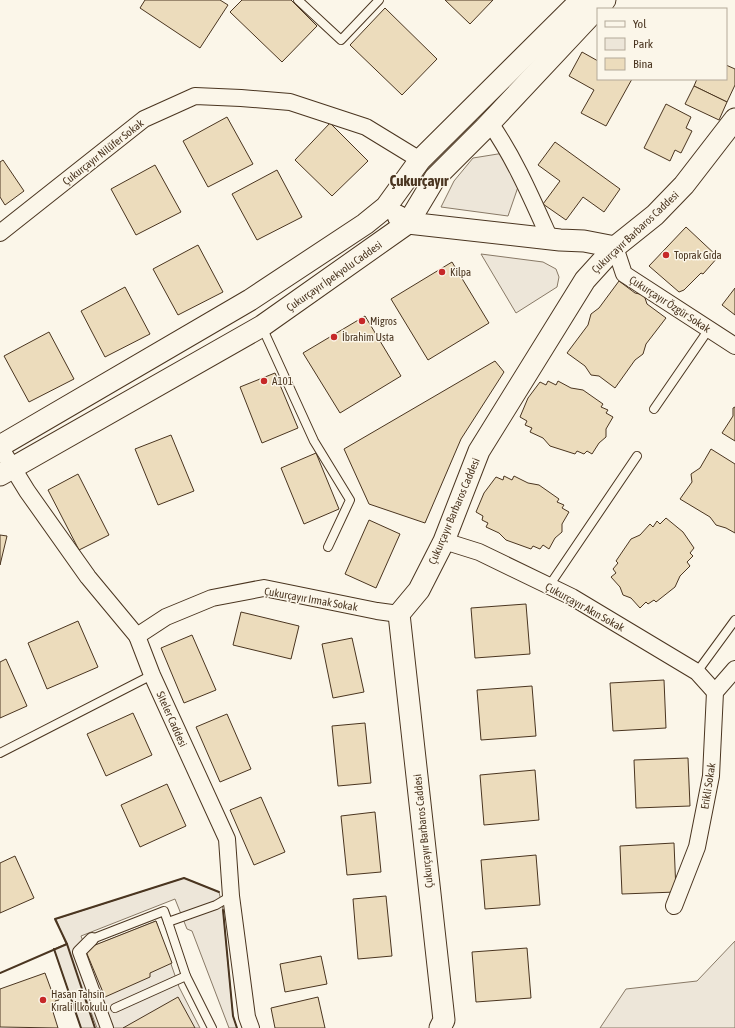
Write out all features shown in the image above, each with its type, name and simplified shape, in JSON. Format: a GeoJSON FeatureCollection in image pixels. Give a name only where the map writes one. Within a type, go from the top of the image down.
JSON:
{"type":"FeatureCollection","features":[{"type":"Feature","properties":{"kind":"street"},"geometry":{"type":"LineString","coordinates":[[0,447],[250,300],[365,224],[386,207],[420,160],[581,0]]}},
{"type":"Feature","properties":{"kind":"street","name":"Çukurçayır İpekyolu Caddesi"},"geometry":{"type":"LineString","coordinates":[[598,8],[605,0]]}},
{"type":"Feature","properties":{"kind":"street","name":"Çukurçayır İpekyolu Caddesi"},"geometry":{"type":"LineString","coordinates":[[6,471],[262,326],[408,223],[436,178],[490,123],[597,9]]}},
{"type":"Feature","properties":{"kind":"street","name":"Çukurçayır Nilüfer Sokak"},"geometry":{"type":"LineString","coordinates":[[0,233],[144,119],[195,96],[290,102],[366,127],[420,160]]}},
{"type":"Feature","properties":{"kind":"street","name":"Çukurçayır Barbaros Caddesi"},"geometry":{"type":"LineString","coordinates":[[440,1028],[444,1020],[399,614],[419,590],[444,541],[479,451],[585,280],[615,247],[655,214],[684,185],[735,119]]}},
{"type":"Feature","properties":{"kind":"street"},"geometry":{"type":"LineString","coordinates":[[490,123],[502,140],[524,182],[550,239]]}},
{"type":"Feature","properties":{"kind":"street"},"geometry":{"type":"LineString","coordinates":[[386,207],[408,223],[550,239],[584,240],[615,247]]}},
{"type":"Feature","properties":{"kind":"street","name":"Çukurçayır Özgür Sokak"},"geometry":{"type":"LineString","coordinates":[[615,247],[624,274],[735,346]]}},
{"type":"Feature","properties":{"kind":"street","name":"Siteler Caddesi"},"geometry":{"type":"LineString","coordinates":[[0,447],[6,471],[27,491],[88,577],[137,636],[152,675],[227,840],[231,896],[247,1017],[251,1028]]}},
{"type":"Feature","properties":{"kind":"street","name":"Çukurçayır Akın Sokak"},"geometry":{"type":"LineString","coordinates":[[444,541],[479,552],[572,597],[697,672],[715,692]]}},
{"type":"Feature","properties":{"kind":"street","name":"Çukurçayır Irmak Sokak"},"geometry":{"type":"LineString","coordinates":[[137,636],[166,616],[212,598],[264,588],[377,611],[399,614]]}},
{"type":"Feature","properties":{"kind":"street"},"geometry":{"type":"LineString","coordinates":[[715,692],[735,669]]}},
{"type":"Feature","properties":{"kind":"street","name":"Erikli Sokak"},"geometry":{"type":"LineString","coordinates":[[674,906],[697,847],[711,776],[715,692]]}},
{"type":"Feature","properties":{"kind":"street"},"geometry":{"type":"LineString","coordinates":[[92,939],[79,952],[107,1028]]}},
{"type":"Feature","properties":{"kind":"lane"},"geometry":{"type":"LineString","coordinates":[[298,0],[341,40],[379,0]]}},
{"type":"Feature","properties":{"kind":"lane"},"geometry":{"type":"LineString","coordinates":[[262,326],[314,440],[350,500],[328,547]]}},
{"type":"Feature","properties":{"kind":"lane"},"geometry":{"type":"LineString","coordinates":[[654,409],[709,329]]}},
{"type":"Feature","properties":{"kind":"lane"},"geometry":{"type":"LineString","coordinates":[[549,586],[637,456]]}},
{"type":"Feature","properties":{"kind":"lane"},"geometry":{"type":"LineString","coordinates":[[697,672],[735,620]]}},
{"type":"Feature","properties":{"kind":"lane"},"geometry":{"type":"LineString","coordinates":[[0,753],[152,675]]}},
{"type":"Feature","properties":{"kind":"lane"},"geometry":{"type":"LineString","coordinates":[[168,922],[216,905],[231,896]]}},
{"type":"Feature","properties":{"kind":"lane"},"geometry":{"type":"LineString","coordinates":[[92,939],[164,911],[186,976],[212,1028]]}},
{"type":"Feature","properties":{"kind":"lane"},"geometry":{"type":"LineString","coordinates":[[115,1008],[186,976]]}},
{"type":"Feature","properties":{"kind":"green space"},"geometry":{"type":"Polygon","coordinates":[[[504,153],[518,187],[508,216],[441,207],[454,181],[473,158],[504,153]]]}},
{"type":"Feature","properties":{"kind":"green space"},"geometry":{"type":"Polygon","coordinates":[[[481,254],[543,262],[556,269],[559,277],[557,287],[516,313],[481,254]]]}},
{"type":"Feature","properties":{"kind":"green space"},"geometry":{"type":"Polygon","coordinates":[[[184,878],[219,892],[223,910],[233,1016],[237,1028],[229,1028],[192,931],[187,929],[175,899],[81,936],[86,949],[156,921],[179,987],[200,1028],[97,1028],[82,988],[95,1028],[81,1028],[54,949],[66,944],[56,919],[184,878]]]}},
{"type":"Feature","properties":{"kind":"green space"},"geometry":{"type":"Polygon","coordinates":[[[735,941],[735,1028],[600,1028],[626,989],[697,981],[735,941]]]}},
{"type":"Feature","properties":{"kind":"building"},"geometry":{"type":"Polygon","coordinates":[[[145,0],[220,0],[228,5],[200,48],[140,8],[145,0]]]}},
{"type":"Feature","properties":{"kind":"building"},"geometry":{"type":"Polygon","coordinates":[[[242,0],[291,0],[317,26],[282,62],[230,12],[242,0]]]}},
{"type":"Feature","properties":{"kind":"building"},"geometry":{"type":"Polygon","coordinates":[[[445,0],[493,0],[470,24],[445,0]]]}},
{"type":"Feature","properties":{"kind":"building"},"geometry":{"type":"Polygon","coordinates":[[[385,8],[437,59],[402,95],[350,45],[385,8]]]}},
{"type":"Feature","properties":{"kind":"building"},"geometry":{"type":"Polygon","coordinates":[[[582,52],[597,60],[597,80],[631,80],[606,126],[581,113],[594,90],[569,76],[582,52]]]}},
{"type":"Feature","properties":{"kind":"building"},"geometry":{"type":"Polygon","coordinates":[[[727,65],[735,69],[735,85],[727,102],[694,86],[697,80],[727,80],[727,65]]]}},
{"type":"Feature","properties":{"kind":"building"},"geometry":{"type":"Polygon","coordinates":[[[694,86],[727,102],[719,120],[685,104],[694,86]]]}},
{"type":"Feature","properties":{"kind":"building"},"geometry":{"type":"Polygon","coordinates":[[[666,104],[691,117],[686,128],[692,131],[681,153],[675,150],[670,161],[644,148],[666,104]]]}},
{"type":"Feature","properties":{"kind":"building"},"geometry":{"type":"Polygon","coordinates":[[[227,117],[253,164],[208,187],[183,141],[227,117]]]}},
{"type":"Feature","properties":{"kind":"building"},"geometry":{"type":"Polygon","coordinates":[[[330,123],[368,161],[332,196],[295,160],[330,123]]]}},
{"type":"Feature","properties":{"kind":"building"},"geometry":{"type":"Polygon","coordinates":[[[555,142],[620,189],[604,212],[583,197],[566,220],[543,204],[560,181],[538,165],[555,142]]]}},
{"type":"Feature","properties":{"kind":"building"},"geometry":{"type":"Polygon","coordinates":[[[3,160],[24,191],[5,205],[0,197],[0,162],[3,160]]]}},
{"type":"Feature","properties":{"kind":"building"},"geometry":{"type":"Polygon","coordinates":[[[155,165],[181,212],[136,235],[111,189],[155,165]]]}},
{"type":"Feature","properties":{"kind":"building"},"geometry":{"type":"Polygon","coordinates":[[[277,170],[302,217],[257,240],[232,194],[277,170]]]}},
{"type":"Feature","properties":{"kind":"building"},"geometry":{"type":"Polygon","coordinates":[[[686,227],[718,257],[703,274],[701,273],[684,290],[679,292],[649,266],[686,227]]]}},
{"type":"Feature","properties":{"kind":"building"},"geometry":{"type":"Polygon","coordinates":[[[198,245],[223,292],[178,315],[153,269],[198,245]]]}},
{"type":"Feature","properties":{"kind":"building"},"geometry":{"type":"Polygon","coordinates":[[[452,262],[489,323],[428,360],[391,299],[452,262]]]}},
{"type":"Feature","properties":{"kind":"building"},"geometry":{"type":"Polygon","coordinates":[[[619,281],[635,293],[644,295],[647,304],[666,318],[646,344],[643,354],[635,360],[615,388],[599,376],[591,375],[585,366],[567,353],[588,325],[591,314],[599,308],[619,281]]]}},
{"type":"Feature","properties":{"kind":"building"},"geometry":{"type":"Polygon","coordinates":[[[125,287],[150,334],[105,357],[81,311],[125,287]]]}},
{"type":"Feature","properties":{"kind":"building"},"geometry":{"type":"Polygon","coordinates":[[[735,288],[735,315],[722,305],[735,288]]]}},
{"type":"Feature","properties":{"kind":"building"},"geometry":{"type":"Polygon","coordinates":[[[365,316],[401,376],[340,413],[303,353],[365,316]]]}},
{"type":"Feature","properties":{"kind":"building"},"geometry":{"type":"Polygon","coordinates":[[[49,332],[74,379],[29,402],[4,356],[49,332]]]}},
{"type":"Feature","properties":{"kind":"building"},"geometry":{"type":"Polygon","coordinates":[[[495,361],[504,372],[461,439],[425,523],[369,504],[344,449],[495,361]]]}},
{"type":"Feature","properties":{"kind":"building"},"geometry":{"type":"Polygon","coordinates":[[[275,373],[298,428],[262,443],[240,387],[275,373]]]}},
{"type":"Feature","properties":{"kind":"building"},"geometry":{"type":"Polygon","coordinates":[[[548,381],[556,385],[558,381],[571,388],[583,390],[603,404],[601,407],[608,410],[606,413],[613,417],[606,429],[606,437],[599,443],[592,454],[587,451],[584,454],[577,451],[575,454],[550,446],[543,438],[530,432],[532,428],[525,425],[527,421],[520,417],[528,398],[540,382],[546,385],[548,381]]]}},
{"type":"Feature","properties":{"kind":"building"},"geometry":{"type":"Polygon","coordinates":[[[735,407],[735,441],[722,433],[733,416],[733,408],[735,407]]]}},
{"type":"Feature","properties":{"kind":"building"},"geometry":{"type":"Polygon","coordinates":[[[171,435],[194,491],[158,505],[135,449],[171,435]]]}},
{"type":"Feature","properties":{"kind":"building"},"geometry":{"type":"Polygon","coordinates":[[[711,449],[735,464],[735,533],[716,525],[710,517],[680,499],[692,482],[691,474],[700,468],[711,449]]]}},
{"type":"Feature","properties":{"kind":"building"},"geometry":{"type":"Polygon","coordinates":[[[316,453],[339,509],[304,524],[281,468],[316,453]]]}},
{"type":"Feature","properties":{"kind":"building"},"geometry":{"type":"Polygon","coordinates":[[[78,474],[109,535],[79,550],[48,490],[78,474]]]}},
{"type":"Feature","properties":{"kind":"building"},"geometry":{"type":"Polygon","coordinates":[[[504,476],[512,480],[514,476],[528,483],[539,485],[559,499],[557,502],[564,505],[562,508],[569,512],[562,524],[562,532],[555,538],[549,549],[543,545],[540,549],[533,546],[531,549],[506,540],[499,533],[486,527],[488,523],[482,520],[483,516],[476,512],[484,493],[496,477],[503,480],[504,476]]]}},
{"type":"Feature","properties":{"kind":"building"},"geometry":{"type":"Polygon","coordinates":[[[666,518],[683,532],[694,548],[690,553],[693,556],[687,562],[690,566],[680,576],[675,587],[656,602],[654,600],[648,604],[646,602],[640,608],[631,598],[623,595],[620,587],[611,577],[616,573],[613,569],[618,563],[616,561],[631,539],[640,535],[650,524],[653,527],[657,521],[660,524],[666,518]]]}},
{"type":"Feature","properties":{"kind":"building"},"geometry":{"type":"Polygon","coordinates":[[[369,520],[400,534],[376,588],[345,574],[369,520]]]}},
{"type":"Feature","properties":{"kind":"building"},"geometry":{"type":"Polygon","coordinates":[[[0,535],[7,536],[0,565],[0,535]]]}},
{"type":"Feature","properties":{"kind":"building"},"geometry":{"type":"Polygon","coordinates":[[[526,604],[530,654],[475,658],[471,608],[526,604]]]}},
{"type":"Feature","properties":{"kind":"building"},"geometry":{"type":"Polygon","coordinates":[[[241,612],[299,626],[291,659],[233,645],[241,612]]]}},
{"type":"Feature","properties":{"kind":"building"},"geometry":{"type":"Polygon","coordinates":[[[78,621],[98,667],[47,689],[28,643],[78,621]]]}},
{"type":"Feature","properties":{"kind":"building"},"geometry":{"type":"Polygon","coordinates":[[[192,635],[216,690],[184,703],[161,648],[192,635]]]}},
{"type":"Feature","properties":{"kind":"building"},"geometry":{"type":"Polygon","coordinates":[[[352,638],[364,692],[333,698],[322,644],[352,638]]]}},
{"type":"Feature","properties":{"kind":"building"},"geometry":{"type":"Polygon","coordinates":[[[6,659],[27,706],[0,718],[0,662],[6,659]]]}},
{"type":"Feature","properties":{"kind":"building"},"geometry":{"type":"Polygon","coordinates":[[[664,680],[666,728],[613,731],[610,683],[664,680]]]}},
{"type":"Feature","properties":{"kind":"building"},"geometry":{"type":"Polygon","coordinates":[[[532,686],[536,736],[481,740],[477,690],[532,686]]]}},
{"type":"Feature","properties":{"kind":"building"},"geometry":{"type":"Polygon","coordinates":[[[133,713],[152,755],[106,776],[87,734],[133,713]]]}},
{"type":"Feature","properties":{"kind":"building"},"geometry":{"type":"Polygon","coordinates":[[[227,714],[251,769],[220,782],[196,727],[227,714]]]}},
{"type":"Feature","properties":{"kind":"building"},"geometry":{"type":"Polygon","coordinates":[[[365,723],[371,783],[338,786],[332,726],[365,723]]]}},
{"type":"Feature","properties":{"kind":"building"},"geometry":{"type":"Polygon","coordinates":[[[688,758],[690,806],[636,808],[634,760],[688,758]]]}},
{"type":"Feature","properties":{"kind":"building"},"geometry":{"type":"Polygon","coordinates":[[[535,770],[539,820],[484,825],[480,775],[535,770]]]}},
{"type":"Feature","properties":{"kind":"building"},"geometry":{"type":"Polygon","coordinates":[[[167,784],[186,826],[140,847],[121,805],[167,784]]]}},
{"type":"Feature","properties":{"kind":"building"},"geometry":{"type":"Polygon","coordinates":[[[261,797],[285,852],[254,865],[230,810],[261,797]]]}},
{"type":"Feature","properties":{"kind":"building"},"geometry":{"type":"Polygon","coordinates":[[[375,812],[381,872],[347,875],[341,816],[375,812]]]}},
{"type":"Feature","properties":{"kind":"building"},"geometry":{"type":"Polygon","coordinates":[[[674,843],[676,892],[622,894],[620,846],[674,843]]]}},
{"type":"Feature","properties":{"kind":"building"},"geometry":{"type":"Polygon","coordinates":[[[536,855],[540,905],[485,909],[481,860],[536,855]]]}},
{"type":"Feature","properties":{"kind":"building"},"geometry":{"type":"Polygon","coordinates":[[[15,856],[34,898],[0,913],[0,863],[15,856]]]}},
{"type":"Feature","properties":{"kind":"building"},"geometry":{"type":"Polygon","coordinates":[[[386,896],[392,956],[358,959],[353,899],[386,896]]]}},
{"type":"Feature","properties":{"kind":"building"},"geometry":{"type":"Polygon","coordinates":[[[156,921],[172,963],[150,973],[150,977],[105,997],[85,949],[156,921]]]}},
{"type":"Feature","properties":{"kind":"building"},"geometry":{"type":"Polygon","coordinates":[[[527,948],[531,998],[476,1002],[472,952],[527,948]]]}},
{"type":"Feature","properties":{"kind":"building"},"geometry":{"type":"Polygon","coordinates":[[[321,956],[327,984],[285,992],[280,964],[321,956]]]}},
{"type":"Feature","properties":{"kind":"building"},"geometry":{"type":"Polygon","coordinates":[[[45,973],[52,992],[56,991],[59,1000],[55,1001],[59,1010],[53,1012],[58,1028],[0,1027],[0,989],[45,973]]]}},
{"type":"Feature","properties":{"kind":"building"},"geometry":{"type":"Polygon","coordinates":[[[178,997],[195,1028],[123,1028],[178,997]]]}},
{"type":"Feature","properties":{"kind":"building"},"geometry":{"type":"Polygon","coordinates":[[[318,997],[325,1028],[275,1028],[271,1008],[318,997]]]}},
{"type":"Feature","properties":{"kind":"wall"},"geometry":{"type":"LineString","coordinates":[[67,944],[55,919],[184,878],[219,892]]}},
{"type":"Feature","properties":{"kind":"wall"},"geometry":{"type":"LineString","coordinates":[[223,910],[233,1016],[237,1028]]}},
{"type":"Feature","properties":{"kind":"wall"},"geometry":{"type":"LineString","coordinates":[[0,973],[67,944],[95,1028]]}},
{"type":"Feature","properties":{"kind":"wall"},"geometry":{"type":"LineString","coordinates":[[54,949],[81,1028]]}},
{"type":"Feature","properties":{"kind":"place","name":"Toprak Gıda"},"geometry":{"type":"Point","coordinates":[666,255]}},
{"type":"Feature","properties":{"kind":"place","name":"Kilpa"},"geometry":{"type":"Point","coordinates":[442,272]}},
{"type":"Feature","properties":{"kind":"place","name":"Migros"},"geometry":{"type":"Point","coordinates":[362,321]}},
{"type":"Feature","properties":{"kind":"place","name":"İbrahim Usta"},"geometry":{"type":"Point","coordinates":[334,337]}},
{"type":"Feature","properties":{"kind":"place","name":"A101"},"geometry":{"type":"Point","coordinates":[264,381]}},
{"type":"Feature","properties":{"kind":"place","name":"Hasan Tahsin Kırali İlkokulu"},"geometry":{"type":"Point","coordinates":[43,1000]}},
{"type":"Feature","properties":{"kind":"district","name":"Çukurçayır"},"geometry":{"type":"Point","coordinates":[419,181]}}]}
